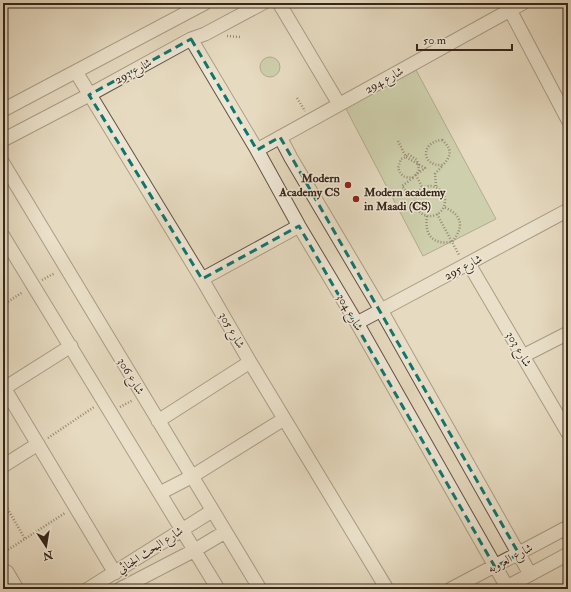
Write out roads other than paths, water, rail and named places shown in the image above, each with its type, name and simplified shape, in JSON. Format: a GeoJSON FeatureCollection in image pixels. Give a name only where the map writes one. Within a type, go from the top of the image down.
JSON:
{"type":"FeatureCollection","features":[{"type":"Feature","properties":{"kind":"street"},"geometry":{"type":"LineString","coordinates":[[3,110],[76,72],[188,7],[205,3]]}},
{"type":"Feature","properties":{"kind":"street","name":"شارع 293"},"geometry":{"type":"LineString","coordinates":[[3,140],[262,3]]}},
{"type":"Feature","properties":{"kind":"street"},"geometry":{"type":"LineString","coordinates":[[279,3],[339,104]]}},
{"type":"Feature","properties":{"kind":"street","name":"شارع 294"},"geometry":{"type":"LineString","coordinates":[[257,150],[523,3]]}},
{"type":"Feature","properties":{"kind":"street"},"geometry":{"type":"LineString","coordinates":[[510,10],[568,120]]}},
{"type":"Feature","properties":{"kind":"street","name":"شارع 304"},"geometry":{"type":"LineString","coordinates":[[190,40],[257,150],[299,226],[357,323],[495,567],[505,588]]}},
{"type":"Feature","properties":{"kind":"street","name":"شارع 305"},"geometry":{"type":"LineString","coordinates":[[76,72],[202,279],[284,419],[387,589]]}},
{"type":"Feature","properties":{"kind":"street"},"geometry":{"type":"LineString","coordinates":[[280,137],[381,310],[530,574]]}},
{"type":"Feature","properties":{"kind":"street","name":"شارع 306"},"geometry":{"type":"LineString","coordinates":[[3,163],[224,532],[260,589]]}},
{"type":"Feature","properties":{"kind":"street","name":"شارع 295"},"geometry":{"type":"LineString","coordinates":[[357,323],[568,210]]}},
{"type":"Feature","properties":{"kind":"street"},"geometry":{"type":"LineString","coordinates":[[202,279],[299,226]]}},
{"type":"Feature","properties":{"kind":"street"},"geometry":{"type":"LineString","coordinates":[[3,236],[218,589]]}},
{"type":"Feature","properties":{"kind":"street","name":"شارع 303"},"geometry":{"type":"LineString","coordinates":[[467,265],[523,356],[563,413],[568,434]]}},
{"type":"Feature","properties":{"kind":"street"},"geometry":{"type":"LineString","coordinates":[[523,356],[568,333]]}},
{"type":"Feature","properties":{"kind":"street"},"geometry":{"type":"LineString","coordinates":[[71,346],[3,388],[116,573]]}},
{"type":"Feature","properties":{"kind":"street"},"geometry":{"type":"LineString","coordinates":[[158,421],[250,362]]}},
{"type":"Feature","properties":{"kind":"street"},"geometry":{"type":"LineString","coordinates":[[160,493],[191,477],[284,419]]}},
{"type":"Feature","properties":{"kind":"street"},"geometry":{"type":"LineString","coordinates":[[3,466],[38,444]]}},
{"type":"Feature","properties":{"kind":"street","name":"شارع البحث الجنائي"},"geometry":{"type":"LineString","coordinates":[[88,589],[116,573],[212,511]]}},
{"type":"Feature","properties":{"kind":"street","name":"شارع العروبه"},"geometry":{"type":"LineString","coordinates":[[452,589],[568,528]]}},
{"type":"Feature","properties":{"kind":"street","name":"شارع البحث الجنائي"},"geometry":{"type":"LineString","coordinates":[[120,589],[195,550],[224,532]]}},
{"type":"Feature","properties":{"kind":"street","name":"شارع العروبه"},"geometry":{"type":"LineString","coordinates":[[505,588],[568,554]]}},
{"type":"Feature","properties":{"kind":"street"},"geometry":{"type":"LineString","coordinates":[[7,572],[17,589]]}},
{"type":"Feature","properties":{"kind":"place","name":"Modern Academy CS"},"geometry":{"type":"Point","coordinates":[348,185]}},
{"type":"Feature","properties":{"kind":"place","name":"Modern academy in Maadi (CS)"},"geometry":{"type":"Point","coordinates":[356,199]}}]}
